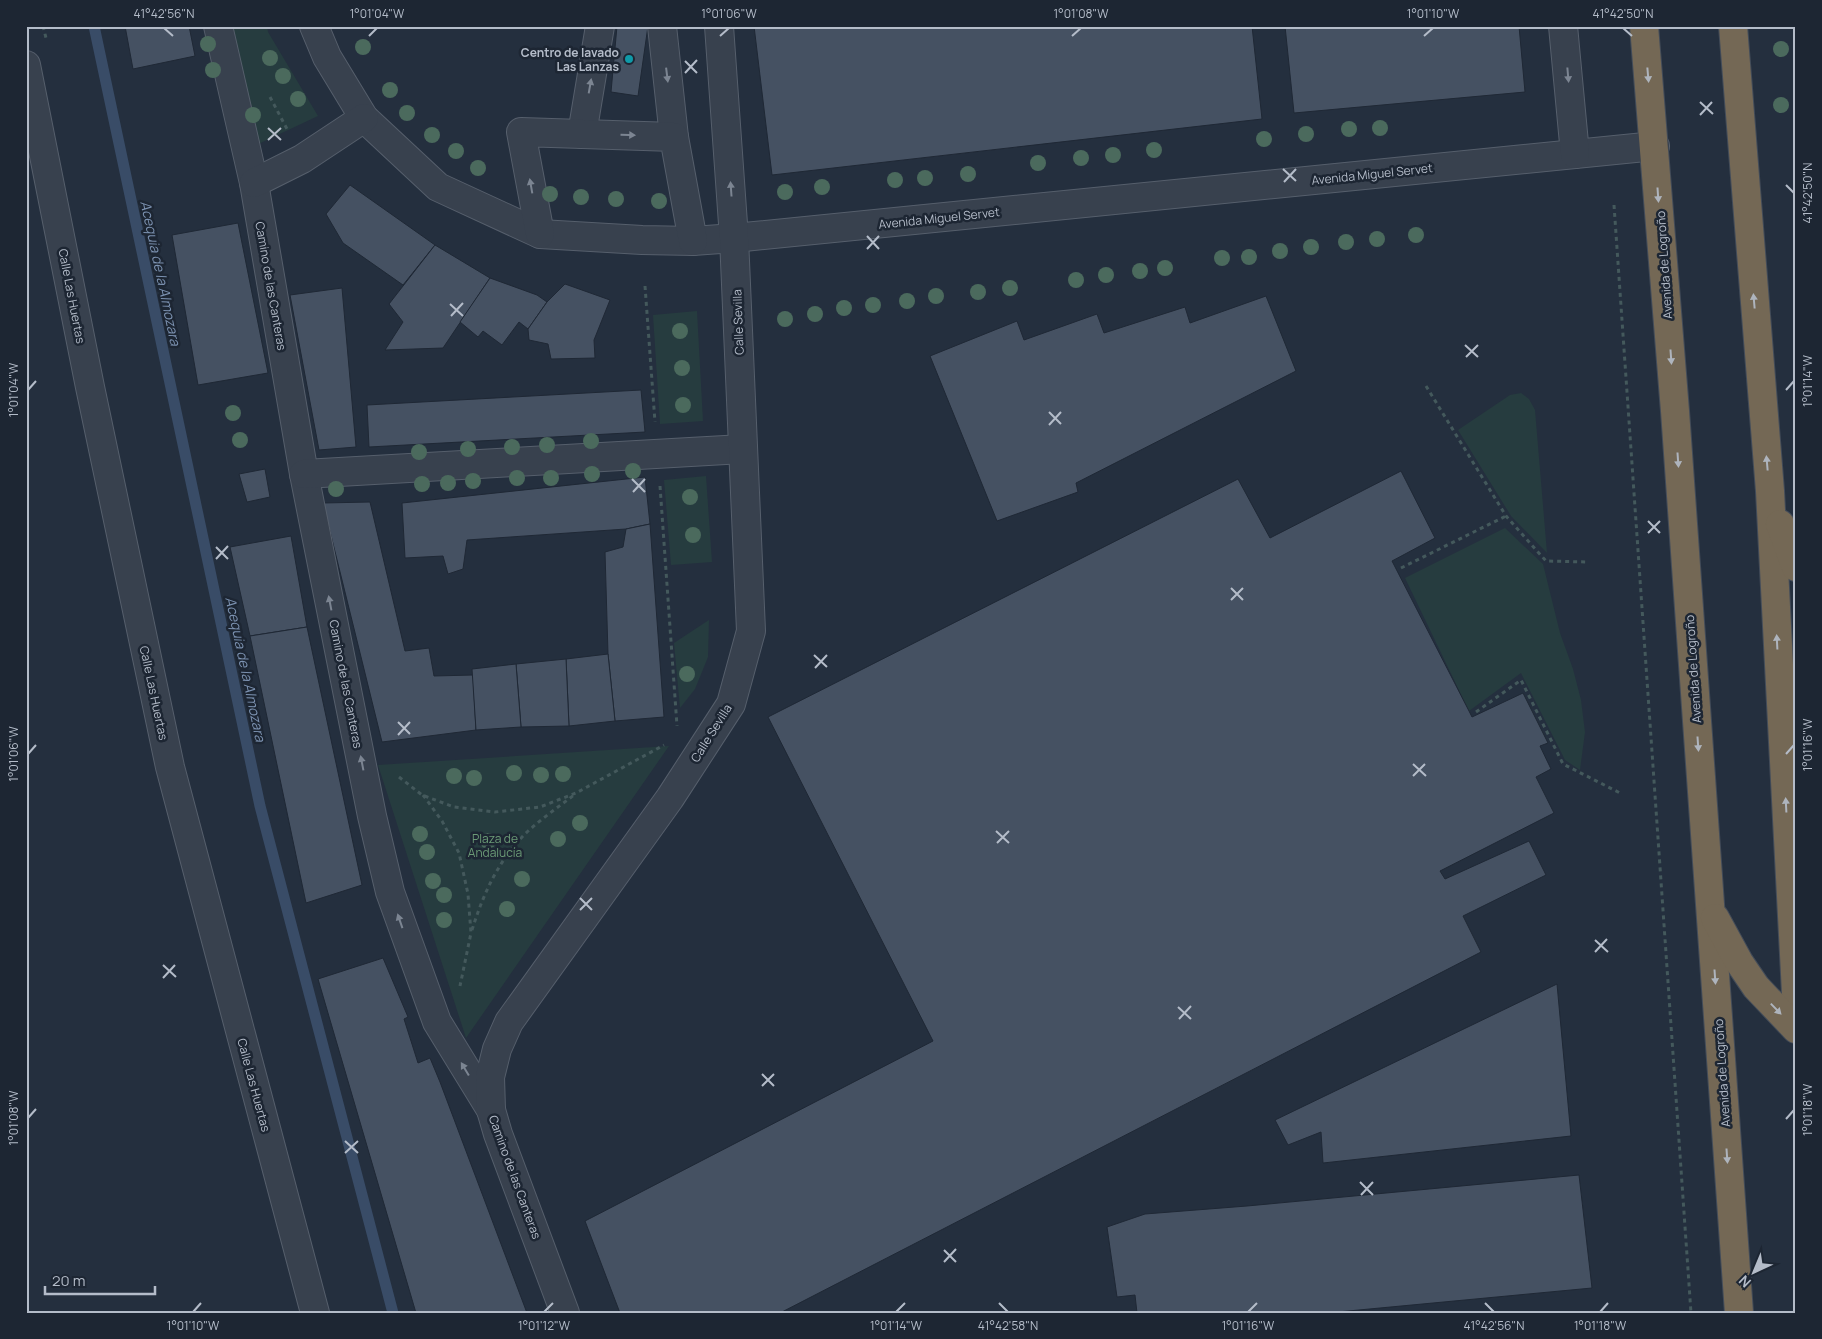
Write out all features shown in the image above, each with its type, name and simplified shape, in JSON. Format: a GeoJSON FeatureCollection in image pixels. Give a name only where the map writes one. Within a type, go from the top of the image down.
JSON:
{"type":"FeatureCollection","features":[{"type":"Feature","properties":{"kind":"highway","name":"Avenida de Logroño"},"geometry":{"type":"LineString","coordinates":[[1644,26],[1739,1313]]}},
{"type":"Feature","properties":{"kind":"highway"},"geometry":{"type":"LineString","coordinates":[[1733,26],[1770,491],[1796,993]]}},
{"type":"Feature","properties":{"kind":"highway"},"geometry":{"type":"LineString","coordinates":[[1770,491],[1796,567]]}},
{"type":"Feature","properties":{"kind":"highway"},"geometry":{"type":"LineString","coordinates":[[1710,911],[1739,962],[1756,987],[1796,1029]]}},
{"type":"Feature","properties":{"kind":"street","name":"Camino de las Canteras"},"geometry":{"type":"LineString","coordinates":[[218,26],[254,183],[304,474],[372,816],[390,892],[410,952],[437,1022],[491,1110],[498,1134],[565,1313]]}},
{"type":"Feature","properties":{"kind":"street","name":"Avenida Miguel Servet"},"geometry":{"type":"LineString","coordinates":[[314,26],[327,57],[364,118],[438,187],[540,234],[642,240],[734,238],[1654,146]]}},
{"type":"Feature","properties":{"kind":"street"},"geometry":{"type":"LineString","coordinates":[[582,134],[600,26]]}},
{"type":"Feature","properties":{"kind":"street"},"geometry":{"type":"LineString","coordinates":[[662,26],[674,137],[694,240]]}},
{"type":"Feature","properties":{"kind":"street","name":"Calle Sevilla"},"geometry":{"type":"LineString","coordinates":[[491,1110],[490,1077],[497,1049],[509,1022],[670,798],[731,704],[751,632],[734,238],[719,26]]}},
{"type":"Feature","properties":{"kind":"street"},"geometry":{"type":"LineString","coordinates":[[1563,26],[1575,154]]}},
{"type":"Feature","properties":{"kind":"street","name":"Calle Las Huertas"},"geometry":{"type":"LineString","coordinates":[[26,65],[88,377],[170,767],[315,1313]]}},
{"type":"Feature","properties":{"kind":"street"},"geometry":{"type":"LineString","coordinates":[[254,183],[302,159],[364,118]]}},
{"type":"Feature","properties":{"kind":"street"},"geometry":{"type":"LineString","coordinates":[[540,234],[521,132],[674,137]]}},
{"type":"Feature","properties":{"kind":"street"},"geometry":{"type":"LineString","coordinates":[[304,474],[743,449]]}},
{"type":"Feature","properties":{"kind":"path"},"geometry":{"type":"LineString","coordinates":[[268,88],[270,97],[302,159]]}},
{"type":"Feature","properties":{"kind":"path"},"geometry":{"type":"LineString","coordinates":[[1614,205],[1691,1313]]}},
{"type":"Feature","properties":{"kind":"path"},"geometry":{"type":"LineString","coordinates":[[646,286],[677,727]]}},
{"type":"Feature","properties":{"kind":"path"},"geometry":{"type":"LineString","coordinates":[[1426,386],[1506,516],[1546,561],[1589,562]]}},
{"type":"Feature","properties":{"kind":"path"},"geometry":{"type":"LineString","coordinates":[[1401,568],[1506,516]]}},
{"type":"Feature","properties":{"kind":"path"},"geometry":{"type":"LineString","coordinates":[[1476,712],[1521,680],[1563,764],[1620,793]]}},
{"type":"Feature","properties":{"kind":"path"},"geometry":{"type":"LineString","coordinates":[[422,795],[454,807],[495,812],[540,807],[581,790],[669,742]]}},
{"type":"Feature","properties":{"kind":"path"},"geometry":{"type":"LineString","coordinates":[[393,772],[422,795],[442,821],[459,854],[468,894],[471,933]]}},
{"type":"Feature","properties":{"kind":"path"},"geometry":{"type":"LineString","coordinates":[[458,994],[471,933],[482,899],[503,860],[524,835],[581,790]]}},
{"type":"Feature","properties":{"kind":"green space"},"geometry":{"type":"Polygon","coordinates":[[[226,26],[267,26],[268,32],[318,116],[254,146],[226,26]]]}},
{"type":"Feature","properties":{"kind":"green space"},"geometry":{"type":"Polygon","coordinates":[[[697,311],[703,421],[660,424],[653,315],[697,311]]]}},
{"type":"Feature","properties":{"kind":"green space"},"geometry":{"type":"Polygon","coordinates":[[[1521,393],[1529,399],[1535,410],[1547,553],[1511,516],[1458,430],[1510,395],[1521,393]]]}},
{"type":"Feature","properties":{"kind":"green space"},"geometry":{"type":"Polygon","coordinates":[[[706,476],[712,562],[671,565],[664,480],[706,476]]]}},
{"type":"Feature","properties":{"kind":"green space"},"geometry":{"type":"Polygon","coordinates":[[[1505,528],[1543,564],[1560,633],[1573,669],[1581,700],[1585,732],[1580,770],[1565,760],[1521,673],[1469,711],[1405,578],[1505,528]]]}},
{"type":"Feature","properties":{"kind":"green space"},"geometry":{"type":"Polygon","coordinates":[[[709,620],[708,657],[695,689],[680,708],[674,643],[709,620]]]}},
{"type":"Feature","properties":{"kind":"green space","name":"Plaza de Andalucía"},"geometry":{"type":"Polygon","coordinates":[[[669,746],[466,1038],[378,765],[669,746]]]}},
{"type":"Feature","properties":{"kind":"building"},"geometry":{"type":"Polygon","coordinates":[[[125,26],[189,26],[195,56],[133,69],[125,26]]]}},
{"type":"Feature","properties":{"kind":"building","name":"Centro de lavado Las Lanzas"},"geometry":{"type":"Polygon","coordinates":[[[617,26],[648,26],[638,96],[611,92],[617,26]]]}},
{"type":"Feature","properties":{"kind":"building"},"geometry":{"type":"Polygon","coordinates":[[[754,26],[1252,26],[1262,119],[772,175],[754,26]]]}},
{"type":"Feature","properties":{"kind":"building"},"geometry":{"type":"Polygon","coordinates":[[[1285,26],[1519,26],[1525,92],[1294,113],[1285,26]]]}},
{"type":"Feature","properties":{"kind":"building"},"geometry":{"type":"Polygon","coordinates":[[[350,185],[435,245],[403,285],[343,243],[326,214],[350,185]]]}},
{"type":"Feature","properties":{"kind":"building"},"geometry":{"type":"Polygon","coordinates":[[[238,223],[268,373],[198,385],[172,235],[238,223]]]}},
{"type":"Feature","properties":{"kind":"building"},"geometry":{"type":"Polygon","coordinates":[[[435,245],[490,278],[443,348],[385,350],[403,322],[389,304],[435,245]]]}},
{"type":"Feature","properties":{"kind":"building"},"geometry":{"type":"Polygon","coordinates":[[[490,278],[537,295],[547,302],[528,329],[519,322],[502,345],[483,331],[478,337],[460,322],[490,278]]]}},
{"type":"Feature","properties":{"kind":"building"},"geometry":{"type":"Polygon","coordinates":[[[565,284],[610,300],[594,340],[595,358],[551,359],[548,344],[529,340],[528,329],[547,302],[565,284]]]}},
{"type":"Feature","properties":{"kind":"building"},"geometry":{"type":"Polygon","coordinates":[[[342,288],[356,447],[319,450],[290,295],[342,288]]]}},
{"type":"Feature","properties":{"kind":"building"},"geometry":{"type":"Polygon","coordinates":[[[1266,296],[1296,371],[1076,483],[1078,492],[997,521],[930,356],[1017,321],[1024,340],[1097,314],[1104,333],[1185,307],[1190,323],[1266,296]]]}},
{"type":"Feature","properties":{"kind":"building"},"geometry":{"type":"Polygon","coordinates":[[[641,390],[645,432],[369,447],[367,405],[641,390]]]}},
{"type":"Feature","properties":{"kind":"building"},"geometry":{"type":"Polygon","coordinates":[[[265,469],[270,497],[247,502],[239,474],[265,469]]]}},
{"type":"Feature","properties":{"kind":"building"},"geometry":{"type":"Polygon","coordinates":[[[1401,471],[1435,538],[1392,561],[1472,717],[1523,693],[1548,743],[1540,746],[1551,769],[1536,777],[1554,813],[1440,871],[1445,879],[1529,841],[1546,875],[1463,916],[1481,952],[780,1313],[620,1313],[585,1221],[933,1041],[768,717],[1238,479],[1270,538],[1401,471]]]}},
{"type":"Feature","properties":{"kind":"building"},"geometry":{"type":"Polygon","coordinates":[[[645,477],[650,524],[626,529],[467,540],[463,569],[448,574],[443,556],[405,558],[402,503],[645,477]]]}},
{"type":"Feature","properties":{"kind":"building"},"geometry":{"type":"Polygon","coordinates":[[[370,502],[405,651],[429,648],[434,676],[473,675],[476,730],[382,742],[323,503],[370,502]]]}},
{"type":"Feature","properties":{"kind":"building"},"geometry":{"type":"Polygon","coordinates":[[[650,524],[664,717],[615,721],[608,654],[605,552],[623,547],[626,529],[650,524]]]}},
{"type":"Feature","properties":{"kind":"building"},"geometry":{"type":"Polygon","coordinates":[[[291,536],[307,627],[250,636],[230,547],[291,536]]]}},
{"type":"Feature","properties":{"kind":"building"},"geometry":{"type":"Polygon","coordinates":[[[307,627],[362,885],[306,903],[250,636],[307,627]]]}},
{"type":"Feature","properties":{"kind":"building"},"geometry":{"type":"Polygon","coordinates":[[[608,654],[615,721],[569,726],[566,659],[608,654]]]}},
{"type":"Feature","properties":{"kind":"building"},"geometry":{"type":"Polygon","coordinates":[[[566,659],[569,726],[521,727],[516,664],[566,659]]]}},
{"type":"Feature","properties":{"kind":"building"},"geometry":{"type":"Polygon","coordinates":[[[516,664],[521,727],[476,730],[472,669],[516,664]]]}},
{"type":"Feature","properties":{"kind":"building"},"geometry":{"type":"Polygon","coordinates":[[[383,958],[408,1017],[404,1019],[418,1063],[430,1058],[527,1313],[416,1313],[318,979],[383,958]]]}},
{"type":"Feature","properties":{"kind":"building"},"geometry":{"type":"Polygon","coordinates":[[[1557,984],[1571,1136],[1323,1163],[1321,1132],[1288,1145],[1275,1120],[1557,984]]]}},
{"type":"Feature","properties":{"kind":"building"},"geometry":{"type":"Polygon","coordinates":[[[1579,1175],[1592,1288],[1327,1313],[1137,1313],[1135,1295],[1117,1297],[1107,1227],[1145,1214],[1579,1175]]]}},
{"type":"Feature","properties":{"kind":"waterway","name":"Acequia de la Almozara"},"geometry":{"type":"LineString","coordinates":[[94,26],[260,806],[393,1313]]}},
{"type":"Feature","properties":{"kind":"place","name":"Centro de lavado Las Lanzas"},"geometry":{"type":"Point","coordinates":[629,59]}}]}
